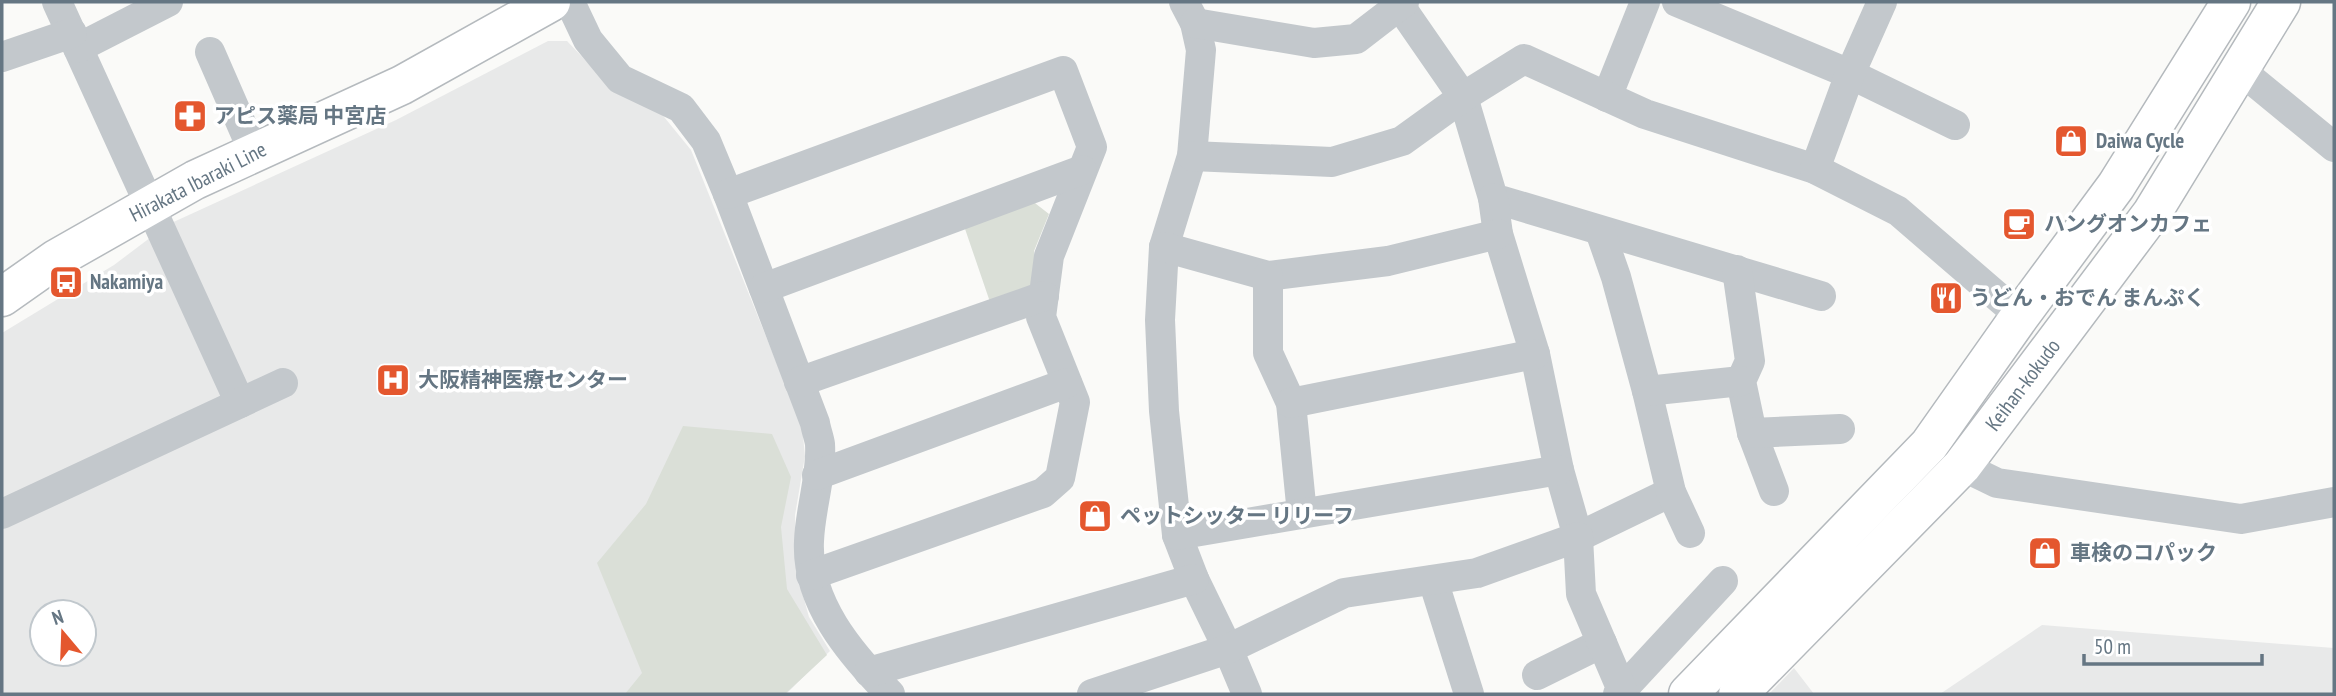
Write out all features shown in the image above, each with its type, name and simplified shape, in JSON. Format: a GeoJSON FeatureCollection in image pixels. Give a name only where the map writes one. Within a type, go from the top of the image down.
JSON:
{"type":"FeatureCollection","features":[{"type":"Feature","properties":{"kind":"main road","name":"Hirakata Ibaraki Line"},"geometry":{"type":"LineString","coordinates":[[2,297],[56,259],[150,204],[195,180],[402,85],[551,2]]}},
{"type":"Feature","properties":{"kind":"main road","name":"Keihan-kokudo"},"geometry":{"type":"LineString","coordinates":[[1688,694],[1929,445],[2116,186],[2231,2]]}},
{"type":"Feature","properties":{"kind":"main road","name":"Keihan-kokudo"},"geometry":{"type":"LineString","coordinates":[[1738,694],[1962,466],[2152,214],[2281,2]]}},
{"type":"Feature","properties":{"kind":"street"},"geometry":{"type":"LineString","coordinates":[[57,2],[240,403]]}},
{"type":"Feature","properties":{"kind":"street"},"geometry":{"type":"LineString","coordinates":[[2,57],[75,41],[168,2]]}},
{"type":"Feature","properties":{"kind":"street"},"geometry":{"type":"LineString","coordinates":[[570,2],[588,40],[620,79],[681,107],[706,141],[815,423],[820,445],[809,542],[811,575],[824,610],[869,672],[890,694]]}},
{"type":"Feature","properties":{"kind":"street"},"geometry":{"type":"LineString","coordinates":[[1607,97],[1645,2]]}},
{"type":"Feature","properties":{"kind":"street"},"geometry":{"type":"LineString","coordinates":[[1677,2],[1850,75],[1955,125]]}},
{"type":"Feature","properties":{"kind":"street"},"geometry":{"type":"LineString","coordinates":[[1815,169],[1850,75],[1882,2]]}},
{"type":"Feature","properties":{"kind":"street"},"geometry":{"type":"LineString","coordinates":[[1189,13],[1314,43],[1356,39],[1402,4],[1463,97],[1493,198],[1498,233],[1535,354],[1559,470],[1578,537],[1581,594],[1620,692],[1723,581]]}},
{"type":"Feature","properties":{"kind":"street"},"geometry":{"type":"LineString","coordinates":[[1189,13],[1201,50],[1192,156],[1164,247],[1160,320],[1164,411],[1177,535],[1194,579],[1247,694]]}},
{"type":"Feature","properties":{"kind":"street"},"geometry":{"type":"LineString","coordinates":[[209,52],[254,153]]}},
{"type":"Feature","properties":{"kind":"street"},"geometry":{"type":"LineString","coordinates":[[1192,156],[1332,162],[1402,141],[1463,97],[1524,59],[1645,114],[1815,169],[1898,211],[2020,316]]}},
{"type":"Feature","properties":{"kind":"street"},"geometry":{"type":"LineString","coordinates":[[2240,70],[2334,147]]}},
{"type":"Feature","properties":{"kind":"street"},"geometry":{"type":"LineString","coordinates":[[728,194],[1063,71],[1092,147],[1049,256],[1041,317],[1075,402],[1060,478],[1043,494],[811,575]]}},
{"type":"Feature","properties":{"kind":"street"},"geometry":{"type":"LineString","coordinates":[[764,288],[1082,170]]}},
{"type":"Feature","properties":{"kind":"street"},"geometry":{"type":"LineString","coordinates":[[1493,198],[1821,296]]}},
{"type":"Feature","properties":{"kind":"street"},"geometry":{"type":"LineString","coordinates":[[1600,231],[1616,277],[1671,492],[1690,533]]}},
{"type":"Feature","properties":{"kind":"street"},"geometry":{"type":"LineString","coordinates":[[1164,247],[1268,276],[1388,261],[1498,233]]}},
{"type":"Feature","properties":{"kind":"street"},"geometry":{"type":"LineString","coordinates":[[1737,270],[1751,361],[1741,381],[1752,433],[1774,491]]}},
{"type":"Feature","properties":{"kind":"street"},"geometry":{"type":"LineString","coordinates":[[1268,276],[1268,353],[1291,403],[1302,514]]}},
{"type":"Feature","properties":{"kind":"street"},"geometry":{"type":"LineString","coordinates":[[799,382],[1044,296]]}},
{"type":"Feature","properties":{"kind":"street"},"geometry":{"type":"LineString","coordinates":[[1291,403],[1535,354]]}},
{"type":"Feature","properties":{"kind":"street"},"geometry":{"type":"LineString","coordinates":[[1647,391],[1741,381]]}},
{"type":"Feature","properties":{"kind":"street"},"geometry":{"type":"LineString","coordinates":[[2,514],[283,383]]}},
{"type":"Feature","properties":{"kind":"street"},"geometry":{"type":"LineString","coordinates":[[817,475],[1067,383]]}},
{"type":"Feature","properties":{"kind":"street"},"geometry":{"type":"LineString","coordinates":[[1752,433],[1840,429]]}},
{"type":"Feature","properties":{"kind":"street"},"geometry":{"type":"LineString","coordinates":[[1962,466],[1997,483],[2241,519],[2334,502]]}},
{"type":"Feature","properties":{"kind":"street"},"geometry":{"type":"LineString","coordinates":[[1177,535],[1559,470]]}},
{"type":"Feature","properties":{"kind":"street"},"geometry":{"type":"LineString","coordinates":[[1092,694],[1228,649],[1344,593],[1477,573],[1578,537],[1671,492]]}},
{"type":"Feature","properties":{"kind":"street"},"geometry":{"type":"LineString","coordinates":[[869,672],[1194,579]]}},
{"type":"Feature","properties":{"kind":"street"},"geometry":{"type":"LineString","coordinates":[[1433,580],[1469,694]]}},
{"type":"Feature","properties":{"kind":"street"},"geometry":{"type":"LineString","coordinates":[[1537,675],[1602,643]]}},
{"type":"Feature","properties":{"kind":"shaded area","name":"大阪精神医療センター"},"geometry":{"type":"Polygon","coordinates":[[[548,41],[567,41],[613,89],[656,107],[691,150],[802,426],[805,456],[795,515],[796,571],[809,617],[830,651],[786,694],[2,694],[2,333],[114,265],[167,225],[396,120],[548,41]]]}},
{"type":"Feature","properties":{"kind":"shaded area"},"geometry":{"type":"Polygon","coordinates":[[[1031,200],[1049,214],[1034,251],[1035,279],[1028,290],[990,302],[963,223],[1031,200]]]}},
{"type":"Feature","properties":{"kind":"shaded area"},"geometry":{"type":"Polygon","coordinates":[[[683,426],[772,434],[791,477],[781,527],[787,589],[827,655],[785,694],[625,694],[642,673],[597,563],[646,504],[683,426]]]}},
{"type":"Feature","properties":{"kind":"shaded area"},"geometry":{"type":"Polygon","coordinates":[[[2042,625],[2334,648],[2334,694],[1940,694],[2042,625]]]}},
{"type":"Feature","properties":{"kind":"shaded area"},"geometry":{"type":"Polygon","coordinates":[[[1794,668],[1814,694],[1769,694],[1794,668]]]}},
{"type":"Feature","properties":{"kind":"place","name":"アピス薬局 中宮店"},"geometry":{"type":"Point","coordinates":[190,116]}},
{"type":"Feature","properties":{"kind":"place","name":"Daiwa Cycle"},"geometry":{"type":"Point","coordinates":[2071,141]}},
{"type":"Feature","properties":{"kind":"place","name":"ハングオンカフェ"},"geometry":{"type":"Point","coordinates":[2019,224]}},
{"type":"Feature","properties":{"kind":"place","name":"Nakamiya"},"geometry":{"type":"Point","coordinates":[66,282]}},
{"type":"Feature","properties":{"kind":"place","name":"うどん・おでん まんぷく"},"geometry":{"type":"Point","coordinates":[1946,298]}},
{"type":"Feature","properties":{"kind":"place","name":"大阪精神医療センター"},"geometry":{"type":"Point","coordinates":[393,380]}},
{"type":"Feature","properties":{"kind":"place","name":"ペットシッター リリーフ"},"geometry":{"type":"Point","coordinates":[1095,516]}},
{"type":"Feature","properties":{"kind":"place","name":"車検のコパック"},"geometry":{"type":"Point","coordinates":[2045,553]}}]}
